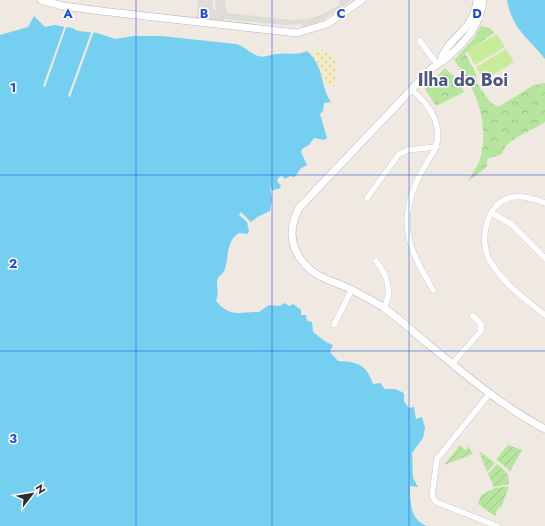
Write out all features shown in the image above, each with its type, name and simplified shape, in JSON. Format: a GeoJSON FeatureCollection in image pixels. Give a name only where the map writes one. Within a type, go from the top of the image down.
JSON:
{"type":"FeatureCollection","features":[{"type":"Feature","properties":{"kind":"street"},"geometry":{"type":"LineString","coordinates":[[41,0],[63,6],[297,33],[328,24],[362,0]]}},
{"type":"Feature","properties":{"kind":"street"},"geometry":{"type":"LineString","coordinates":[[54,0],[63,6]]}},
{"type":"Feature","properties":{"kind":"street"},"geometry":{"type":"LineString","coordinates":[[439,62],[442,54],[469,25],[474,14],[477,0]]}},
{"type":"Feature","properties":{"kind":"street"},"geometry":{"type":"LineString","coordinates":[[483,0],[482,14],[475,27],[447,58],[439,62],[299,208],[292,224],[293,243],[303,263],[320,277],[352,289],[384,308],[490,393],[529,420],[545,429]]}},
{"type":"Feature","properties":{"kind":"street"},"geometry":{"type":"LineString","coordinates":[[420,41],[439,62]]}},
{"type":"Feature","properties":{"kind":"street"},"geometry":{"type":"LineString","coordinates":[[412,90],[424,101],[434,118],[438,134],[436,147],[414,187],[406,214],[407,229],[412,248],[433,290]]}},
{"type":"Feature","properties":{"kind":"street"},"geometry":{"type":"LineString","coordinates":[[367,198],[399,154],[408,150],[436,147]]}},
{"type":"Feature","properties":{"kind":"street"},"geometry":{"type":"LineString","coordinates":[[545,204],[523,197],[510,198],[497,205],[485,230],[485,239],[489,259],[507,283],[545,315]]}},
{"type":"Feature","properties":{"kind":"street"},"geometry":{"type":"LineString","coordinates":[[492,214],[511,224],[545,258]]}},
{"type":"Feature","properties":{"kind":"street"},"geometry":{"type":"LineString","coordinates":[[376,261],[389,282],[389,292],[384,308]]}},
{"type":"Feature","properties":{"kind":"street"},"geometry":{"type":"LineString","coordinates":[[334,325],[352,289]]}},
{"type":"Feature","properties":{"kind":"street"},"geometry":{"type":"LineString","coordinates":[[452,364],[481,331],[481,324],[473,316]]}},
{"type":"Feature","properties":{"kind":"street"},"geometry":{"type":"LineString","coordinates":[[490,393],[437,459],[432,496],[436,502],[497,526]]}},
{"type":"Feature","properties":{"kind":"green space"},"geometry":{"type":"Polygon","coordinates":[[[481,26],[490,28],[494,33],[465,53],[476,74],[477,83],[490,102],[498,107],[534,85],[545,83],[545,122],[514,139],[504,148],[502,154],[487,159],[487,167],[468,181],[480,159],[483,146],[482,119],[475,94],[469,82],[454,60],[474,38],[481,26]]]}},
{"type":"Feature","properties":{"kind":"green space"},"geometry":{"type":"Polygon","coordinates":[[[497,34],[505,47],[475,65],[467,51],[497,34]]]}},
{"type":"Feature","properties":{"kind":"green space"},"geometry":{"type":"Polygon","coordinates":[[[506,49],[514,62],[484,80],[476,67],[506,49]]]}},
{"type":"Feature","properties":{"kind":"green space"},"geometry":{"type":"Polygon","coordinates":[[[445,68],[459,81],[464,92],[436,106],[425,89],[445,68]]]}},
{"type":"Feature","properties":{"kind":"green space"},"geometry":{"type":"Polygon","coordinates":[[[465,441],[473,454],[444,465],[460,445],[465,450],[468,448],[465,441]]]}},
{"type":"Feature","properties":{"kind":"green space"},"geometry":{"type":"Polygon","coordinates":[[[508,445],[522,450],[510,471],[496,459],[508,445]]]}},
{"type":"Feature","properties":{"kind":"green space"},"geometry":{"type":"Polygon","coordinates":[[[479,451],[495,463],[487,472],[479,451]]]}},
{"type":"Feature","properties":{"kind":"green space"},"geometry":{"type":"Polygon","coordinates":[[[497,464],[508,474],[509,484],[494,487],[488,474],[497,464]]]}},
{"type":"Feature","properties":{"kind":"green space"},"geometry":{"type":"Polygon","coordinates":[[[509,486],[501,508],[499,507],[495,516],[478,504],[481,495],[495,488],[509,486]]]}},
{"type":"Feature","properties":{"kind":"sand"},"geometry":{"type":"Polygon","coordinates":[[[321,50],[328,52],[339,61],[335,75],[337,81],[334,86],[324,84],[320,67],[309,53],[321,50]]]}},
{"type":"Feature","properties":{"kind":"shaded area"},"geometry":{"type":"Polygon","coordinates":[[[198,0],[212,0],[213,9],[216,11],[215,0],[225,0],[227,13],[292,20],[307,19],[321,15],[339,5],[340,0],[351,0],[322,21],[303,27],[302,24],[283,25],[225,19],[219,23],[193,18],[198,14],[198,0]]]}},
{"type":"Feature","properties":{"kind":"water"},"geometry":{"type":"Polygon","coordinates":[[[507,0],[545,0],[545,59],[517,26],[509,10],[507,0]]]}},
{"type":"Feature","properties":{"kind":"water"},"geometry":{"type":"Polygon","coordinates":[[[34,16],[45,27],[54,25],[72,28],[78,31],[97,33],[115,39],[134,36],[161,36],[236,44],[260,57],[274,54],[299,53],[307,51],[313,58],[320,70],[327,95],[331,102],[324,103],[323,111],[320,114],[327,138],[324,140],[314,138],[309,145],[302,149],[301,152],[307,165],[300,169],[295,177],[290,176],[285,179],[282,176],[279,177],[277,181],[281,186],[279,189],[275,189],[273,191],[270,187],[272,200],[270,211],[251,222],[241,212],[239,215],[247,222],[249,232],[247,234],[239,233],[230,244],[225,269],[217,280],[218,294],[216,301],[221,307],[236,313],[259,312],[269,305],[279,306],[285,303],[289,306],[293,304],[301,310],[301,315],[306,315],[307,321],[312,322],[313,332],[326,342],[333,345],[330,352],[338,361],[356,363],[364,368],[373,384],[380,383],[385,389],[395,389],[404,393],[404,402],[409,408],[414,407],[416,419],[422,417],[425,428],[423,438],[412,453],[413,478],[418,487],[410,486],[410,492],[414,515],[421,523],[427,526],[0,526],[0,35],[28,27],[34,16]]]}},
{"type":"Feature","properties":{"kind":"pier"},"geometry":{"type":"Polygon","coordinates":[[[65,25],[67,25],[45,87],[43,86],[65,25]]]}},
{"type":"Feature","properties":{"kind":"pier"},"geometry":{"type":"Polygon","coordinates":[[[92,30],[94,31],[70,97],[68,96],[92,30]]]}},
{"type":"Feature","properties":{"kind":"district","name":"Ilha do Boi"},"geometry":{"type":"Point","coordinates":[463,80]}}]}
